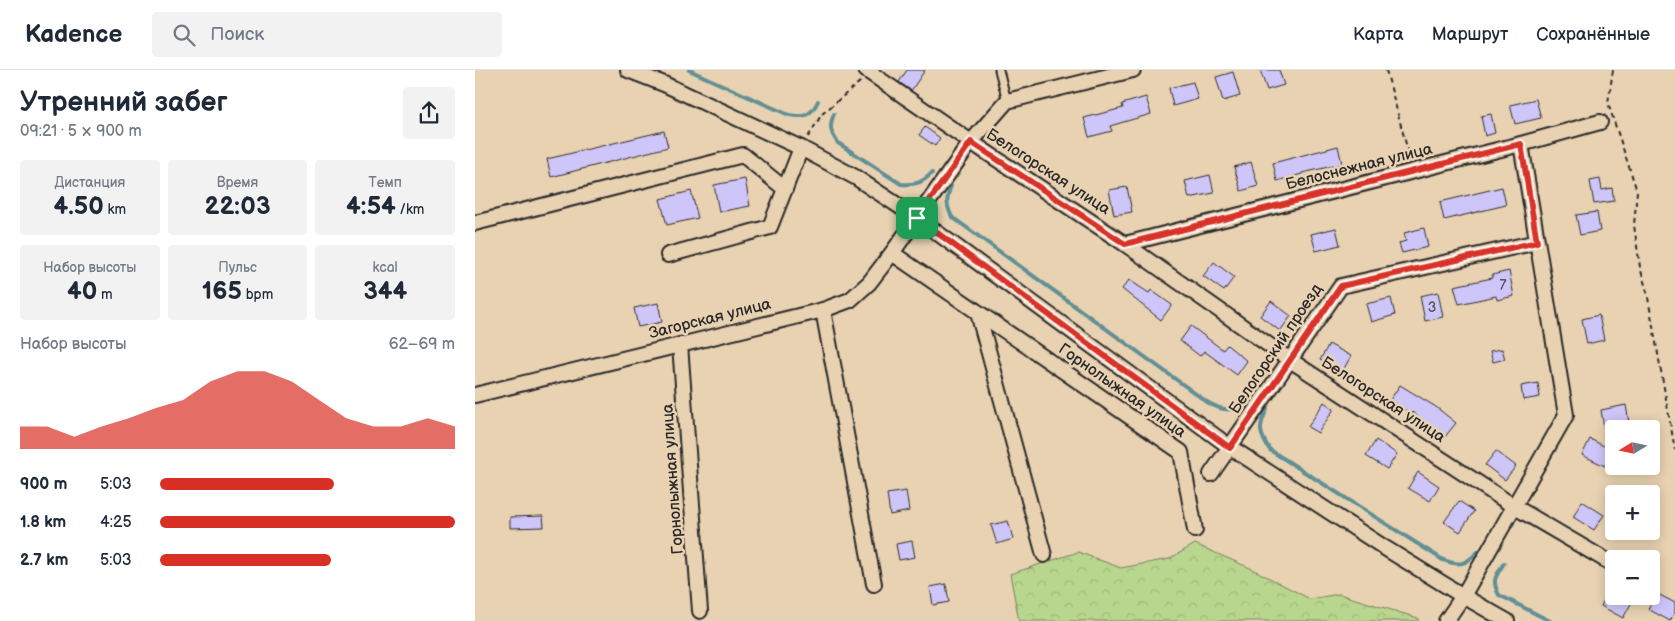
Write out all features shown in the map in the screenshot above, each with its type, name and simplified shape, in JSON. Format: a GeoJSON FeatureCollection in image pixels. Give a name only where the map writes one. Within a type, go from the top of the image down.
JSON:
{"type":"FeatureCollection","features":[{"type":"Feature","properties":{"kind":"street"},"geometry":{"type":"LineString","coordinates":[[628,70],[664,84],[801,148],[855,177],[917,218],[1230,448],[1463,596],[1507,621]]}},
{"type":"Feature","properties":{"kind":"street"},"geometry":{"type":"LineString","coordinates":[[1007,101],[1133,70]]}},
{"type":"Feature","properties":{"kind":"street","name":"Белогорская улица"},"geometry":{"type":"LineString","coordinates":[[871,73],[1125,244],[1290,360],[1515,507],[1605,560]]}},
{"type":"Feature","properties":{"kind":"street","name":"Загорская улица"},"geometry":{"type":"LineString","coordinates":[[475,395],[823,310],[850,300],[869,283],[971,142],[1007,101]]}},
{"type":"Feature","properties":{"kind":"street","name":"Белоснежная улица"},"geometry":{"type":"LineString","coordinates":[[1125,244],[1521,144],[1600,122]]}},
{"type":"Feature","properties":{"kind":"street"},"geometry":{"type":"LineString","coordinates":[[1446,621],[1463,596],[1515,507],[1566,415],[1521,144]]}},
{"type":"Feature","properties":{"kind":"street"},"geometry":{"type":"LineString","coordinates":[[669,255],[770,227],[801,148]]}},
{"type":"Feature","properties":{"kind":"street"},"geometry":{"type":"LineString","coordinates":[[475,223],[743,154],[785,189]]}},
{"type":"Feature","properties":{"kind":"street","name":"Белогорский проезд"},"geometry":{"type":"LineString","coordinates":[[1211,474],[1341,286],[1537,242]]}},
{"type":"Feature","properties":{"kind":"street","name":"Горнолыжная улица"},"geometry":{"type":"LineString","coordinates":[[892,253],[1181,452],[1195,530]]}},
{"type":"Feature","properties":{"kind":"street"},"geometry":{"type":"LineString","coordinates":[[823,310],[874,584]]}},
{"type":"Feature","properties":{"kind":"street"},"geometry":{"type":"LineString","coordinates":[[978,313],[1044,555]]}},
{"type":"Feature","properties":{"kind":"street","name":"Горнолыжная улица"},"geometry":{"type":"LineString","coordinates":[[680,345],[700,611]]}},
{"type":"Feature","properties":{"kind":"lane"},"geometry":{"type":"LineString","coordinates":[[999,70],[1007,101]]}},
{"type":"Feature","properties":{"kind":"path"},"geometry":{"type":"LineString","coordinates":[[1386,70],[1413,171]]}},
{"type":"Feature","properties":{"kind":"path"},"geometry":{"type":"LineString","coordinates":[[1613,70],[1608,103],[1637,191],[1634,225],[1640,267],[1647,292],[1675,450]]}},
{"type":"Feature","properties":{"kind":"path"},"geometry":{"type":"LineString","coordinates":[[801,148],[823,114],[871,73]]}},
{"type":"Feature","properties":{"kind":"green space"},"geometry":{"type":"Polygon","coordinates":[[[1195,544],[1250,568],[1310,599],[1339,594],[1418,618],[1418,621],[1019,621],[1010,574],[1078,552],[1121,568],[1169,559],[1195,544]]]}},
{"type":"Feature","properties":{"kind":"building"},"geometry":{"type":"Polygon","coordinates":[[[907,70],[925,70],[911,91],[899,82],[907,70]]]}},
{"type":"Feature","properties":{"kind":"building"},"geometry":{"type":"Polygon","coordinates":[[[1260,70],[1279,70],[1284,85],[1267,90],[1260,70]]]}},
{"type":"Feature","properties":{"kind":"building"},"geometry":{"type":"Polygon","coordinates":[[[1233,72],[1240,96],[1223,101],[1216,77],[1233,72]]]}},
{"type":"Feature","properties":{"kind":"building"},"geometry":{"type":"Polygon","coordinates":[[[1193,82],[1198,99],[1173,106],[1169,88],[1193,82]]]}},
{"type":"Feature","properties":{"kind":"building"},"geometry":{"type":"Polygon","coordinates":[[[1146,97],[1151,114],[1110,126],[1112,131],[1089,137],[1084,118],[1123,108],[1122,104],[1146,97]]]}},
{"type":"Feature","properties":{"kind":"building"},"geometry":{"type":"Polygon","coordinates":[[[1536,99],[1541,118],[1515,124],[1510,105],[1536,99]]]}},
{"type":"Feature","properties":{"kind":"building"},"geometry":{"type":"Polygon","coordinates":[[[1491,114],[1495,133],[1485,136],[1481,116],[1491,114]]]}},
{"type":"Feature","properties":{"kind":"building"},"geometry":{"type":"Polygon","coordinates":[[[925,127],[940,138],[935,146],[919,135],[925,127]]]}},
{"type":"Feature","properties":{"kind":"building"},"geometry":{"type":"Polygon","coordinates":[[[664,131],[668,147],[551,177],[547,159],[664,131]]]}},
{"type":"Feature","properties":{"kind":"building"},"geometry":{"type":"Polygon","coordinates":[[[1338,146],[1342,164],[1277,181],[1273,163],[1338,146]]]}},
{"type":"Feature","properties":{"kind":"building"},"geometry":{"type":"Polygon","coordinates":[[[1251,162],[1258,186],[1241,191],[1234,167],[1251,162]]]}},
{"type":"Feature","properties":{"kind":"building"},"geometry":{"type":"Polygon","coordinates":[[[1210,175],[1214,193],[1189,198],[1185,181],[1210,175]]]}},
{"type":"Feature","properties":{"kind":"building"},"geometry":{"type":"Polygon","coordinates":[[[745,179],[750,206],[719,212],[714,185],[745,179]]]}},
{"type":"Feature","properties":{"kind":"building"},"geometry":{"type":"Polygon","coordinates":[[[1600,179],[1602,190],[1612,188],[1614,201],[1594,204],[1590,181],[1600,179]]]}},
{"type":"Feature","properties":{"kind":"building"},"geometry":{"type":"Polygon","coordinates":[[[1127,187],[1132,212],[1114,215],[1109,190],[1127,187]]]}},
{"type":"Feature","properties":{"kind":"building"},"geometry":{"type":"Polygon","coordinates":[[[1502,187],[1506,205],[1444,220],[1440,202],[1502,187]]]}},
{"type":"Feature","properties":{"kind":"building"},"geometry":{"type":"Polygon","coordinates":[[[691,191],[698,218],[667,225],[660,199],[691,191]]]}},
{"type":"Feature","properties":{"kind":"building"},"geometry":{"type":"Polygon","coordinates":[[[1597,212],[1600,231],[1580,235],[1576,215],[1597,212]]]}},
{"type":"Feature","properties":{"kind":"building"},"geometry":{"type":"Polygon","coordinates":[[[1336,228],[1340,245],[1316,251],[1311,234],[1336,228]]]}},
{"type":"Feature","properties":{"kind":"building"},"geometry":{"type":"Polygon","coordinates":[[[1424,228],[1428,247],[1402,253],[1399,243],[1406,241],[1404,233],[1424,228]]]}},
{"type":"Feature","properties":{"kind":"building"},"geometry":{"type":"Polygon","coordinates":[[[1214,262],[1234,277],[1224,291],[1203,276],[1214,262]]]}},
{"type":"Feature","properties":{"kind":"building"},"geometry":{"type":"Polygon","coordinates":[[[1509,271],[1514,296],[1497,300],[1496,296],[1459,304],[1454,286],[1492,278],[1492,275],[1509,271]]]}},
{"type":"Feature","properties":{"kind":"building"},"geometry":{"type":"Polygon","coordinates":[[[1129,280],[1149,293],[1151,290],[1172,305],[1161,320],[1122,289],[1129,280]]]}},
{"type":"Feature","properties":{"kind":"building"},"geometry":{"type":"Polygon","coordinates":[[[1438,292],[1443,317],[1425,321],[1420,296],[1438,292]]]}},
{"type":"Feature","properties":{"kind":"building"},"geometry":{"type":"Polygon","coordinates":[[[1391,298],[1395,315],[1371,322],[1366,304],[1391,298]]]}},
{"type":"Feature","properties":{"kind":"building"},"geometry":{"type":"Polygon","coordinates":[[[1271,301],[1291,316],[1280,331],[1260,316],[1271,301]]]}},
{"type":"Feature","properties":{"kind":"building"},"geometry":{"type":"Polygon","coordinates":[[[658,303],[662,322],[638,327],[634,308],[658,303]]]}},
{"type":"Feature","properties":{"kind":"building"},"geometry":{"type":"Polygon","coordinates":[[[1599,315],[1604,340],[1587,344],[1582,319],[1599,315]]]}},
{"type":"Feature","properties":{"kind":"building"},"geometry":{"type":"Polygon","coordinates":[[[1191,326],[1223,350],[1227,345],[1247,361],[1237,375],[1204,351],[1200,356],[1180,341],[1191,326]]]}},
{"type":"Feature","properties":{"kind":"building"},"geometry":{"type":"Polygon","coordinates":[[[1329,344],[1351,356],[1342,372],[1320,360],[1329,344]]]}},
{"type":"Feature","properties":{"kind":"building"},"geometry":{"type":"Polygon","coordinates":[[[1502,349],[1505,359],[1493,362],[1490,351],[1502,349]]]}},
{"type":"Feature","properties":{"kind":"building"},"geometry":{"type":"Polygon","coordinates":[[[1538,383],[1540,397],[1523,400],[1521,386],[1538,383]]]}},
{"type":"Feature","properties":{"kind":"building"},"geometry":{"type":"Polygon","coordinates":[[[1400,385],[1436,407],[1456,423],[1444,438],[1412,412],[1411,414],[1390,400],[1400,385]]]}},
{"type":"Feature","properties":{"kind":"building"},"geometry":{"type":"Polygon","coordinates":[[[1324,402],[1334,409],[1318,433],[1308,427],[1324,402]]]}},
{"type":"Feature","properties":{"kind":"building"},"geometry":{"type":"Polygon","coordinates":[[[1626,405],[1628,420],[1605,420],[1604,428],[1601,410],[1626,405]]]}},
{"type":"Feature","properties":{"kind":"building"},"geometry":{"type":"Polygon","coordinates":[[[1590,439],[1605,446],[1605,466],[1582,455],[1590,439]]]}},
{"type":"Feature","properties":{"kind":"building"},"geometry":{"type":"Polygon","coordinates":[[[1376,440],[1397,454],[1387,469],[1366,456],[1376,440]]]}},
{"type":"Feature","properties":{"kind":"building"},"geometry":{"type":"Polygon","coordinates":[[[1496,451],[1516,466],[1505,480],[1485,465],[1496,451]]]}},
{"type":"Feature","properties":{"kind":"building"},"geometry":{"type":"Polygon","coordinates":[[[1418,472],[1439,486],[1430,501],[1408,488],[1418,472]]]}},
{"type":"Feature","properties":{"kind":"building"},"geometry":{"type":"Polygon","coordinates":[[[906,491],[909,511],[890,515],[887,494],[906,491]]]}},
{"type":"Feature","properties":{"kind":"building"},"geometry":{"type":"Polygon","coordinates":[[[1459,501],[1474,511],[1460,532],[1444,522],[1459,501]]]}},
{"type":"Feature","properties":{"kind":"building"},"geometry":{"type":"Polygon","coordinates":[[[1582,501],[1604,515],[1594,530],[1573,517],[1582,501]]]}},
{"type":"Feature","properties":{"kind":"building"},"geometry":{"type":"Polygon","coordinates":[[[543,516],[544,527],[510,528],[510,517],[543,516]]]}},
{"type":"Feature","properties":{"kind":"building"},"geometry":{"type":"Polygon","coordinates":[[[1008,521],[1013,539],[997,544],[991,525],[1008,521]]]}},
{"type":"Feature","properties":{"kind":"building"},"geometry":{"type":"Polygon","coordinates":[[[912,541],[915,557],[899,560],[896,544],[912,541]]]}},
{"type":"Feature","properties":{"kind":"building"},"geometry":{"type":"Polygon","coordinates":[[[946,584],[949,602],[933,605],[930,587],[946,584]]]}},
{"type":"Feature","properties":{"kind":"building"},"geometry":{"type":"Polygon","coordinates":[[[1660,595],[1675,603],[1675,612],[1670,621],[1648,609],[1650,605],[1660,605],[1660,595]]]}},
{"type":"Feature","properties":{"kind":"building"},"geometry":{"type":"Polygon","coordinates":[[[1605,598],[1605,605],[1630,605],[1623,618],[1601,606],[1605,598]]]}},
{"type":"Feature","properties":{"kind":"waterway"},"geometry":{"type":"LineString","coordinates":[[689,70],[789,115],[807,115],[813,110],[818,101]]}},
{"type":"Feature","properties":{"kind":"waterway"},"geometry":{"type":"LineString","coordinates":[[834,114],[831,129],[838,143],[901,184],[918,183],[932,173]]}},
{"type":"Feature","properties":{"kind":"waterway"},"geometry":{"type":"LineString","coordinates":[[951,186],[947,202],[952,217],[1207,402],[1219,408],[1236,409],[1253,399]]}},
{"type":"Feature","properties":{"kind":"waterway"},"geometry":{"type":"LineString","coordinates":[[1267,409],[1262,421],[1261,430],[1270,450],[1443,560],[1458,564],[1466,562],[1478,552]]}},
{"type":"Feature","properties":{"kind":"waterway"},"geometry":{"type":"LineString","coordinates":[[1504,563],[1495,582],[1499,595],[1550,621]]}},
{"type":"Feature","properties":{"kind":"route"},"geometry":{"type":"LineString","coordinates":[[971,142],[1125,244],[1521,144],[1537,242],[1341,286],[1230,448],[917,218],[971,142]]}}]}
